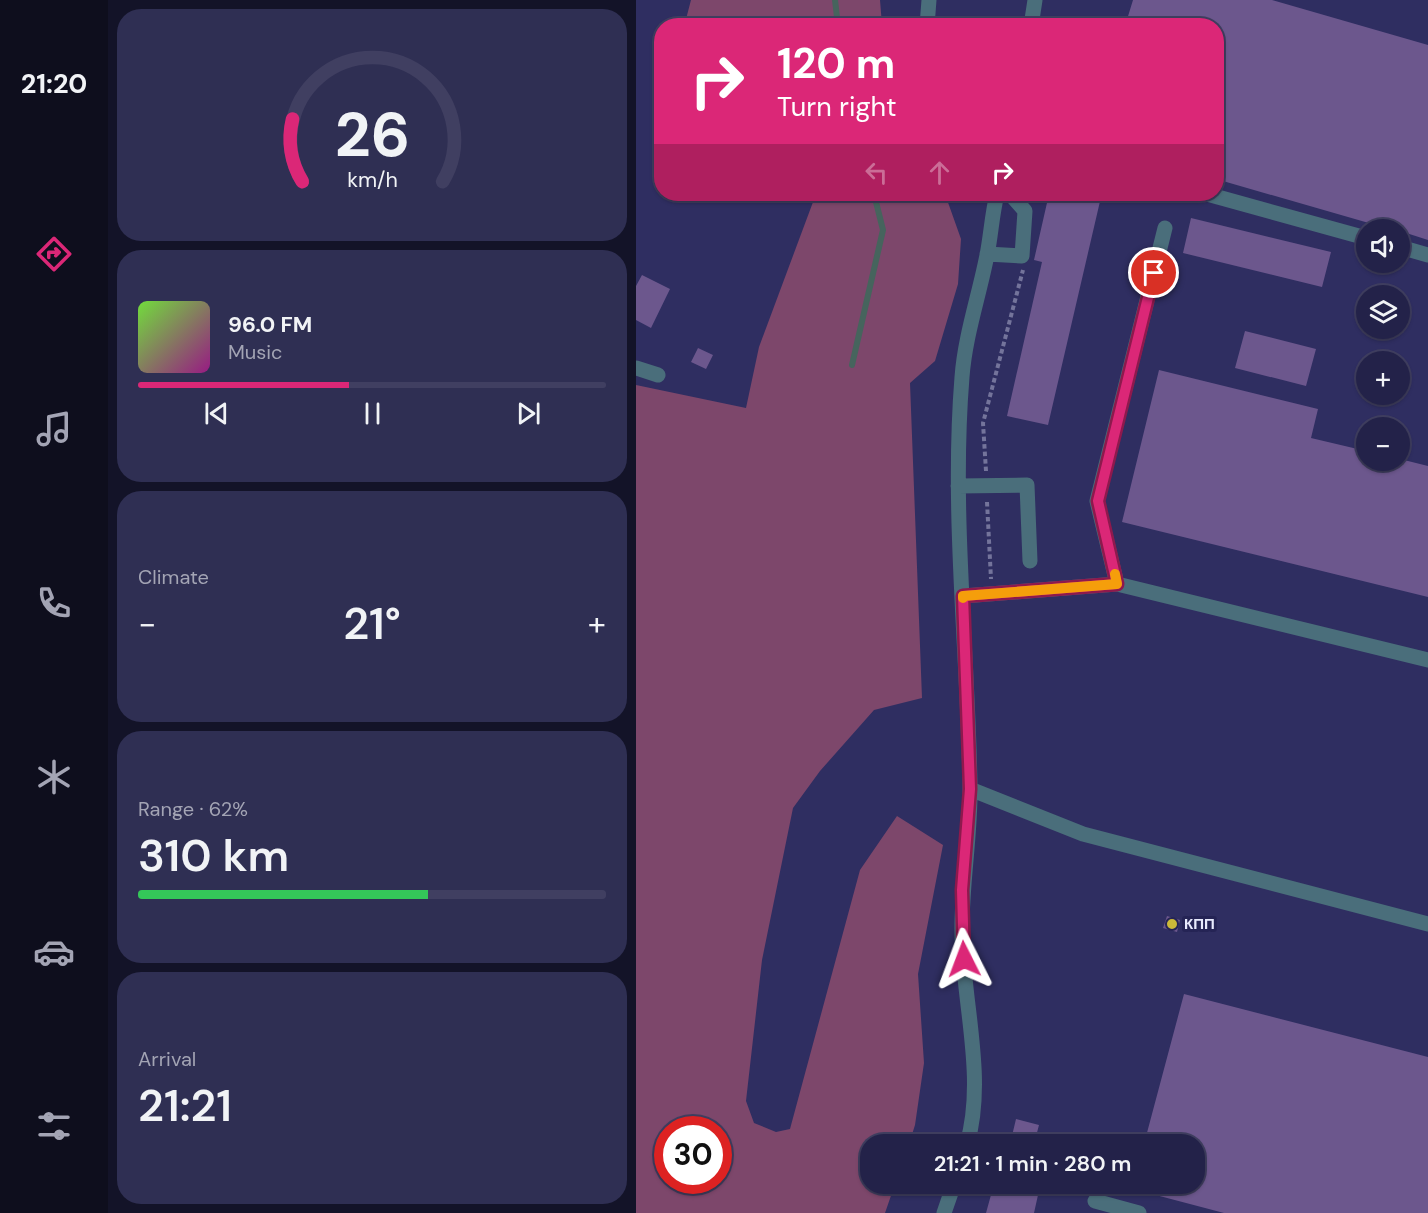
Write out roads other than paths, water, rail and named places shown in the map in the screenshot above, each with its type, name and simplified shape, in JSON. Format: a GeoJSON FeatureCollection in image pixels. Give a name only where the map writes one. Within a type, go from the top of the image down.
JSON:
{"type":"FeatureCollection","features":[{"type":"Feature","properties":{"kind":"street"},"geometry":{"type":"LineString","coordinates":[[928,18],[929,0]]}},
{"type":"Feature","properties":{"kind":"street"},"geometry":{"type":"LineString","coordinates":[[1032,18],[1035,0]]}},
{"type":"Feature","properties":{"kind":"street"},"geometry":{"type":"LineString","coordinates":[[1224,199],[1356,235]]}},
{"type":"Feature","properties":{"kind":"street"},"geometry":{"type":"LineString","coordinates":[[970,1134],[973,1124],[975,1092],[962,937],[962,890],[970,789],[958,486],[962,377],[968,338],[987,254],[1003,201]]}},
{"type":"Feature","properties":{"kind":"street"},"geometry":{"type":"LineString","coordinates":[[987,254],[1022,256],[1025,211],[1012,201]]}},
{"type":"Feature","properties":{"kind":"street"},"geometry":{"type":"LineString","coordinates":[[1117,584],[1098,501],[1165,228]]}},
{"type":"Feature","properties":{"kind":"street"},"geometry":{"type":"LineString","coordinates":[[1410,250],[1428,255]]}},
{"type":"Feature","properties":{"kind":"street"},"geometry":{"type":"LineString","coordinates":[[636,368],[658,375]]}},
{"type":"Feature","properties":{"kind":"street"},"geometry":{"type":"LineString","coordinates":[[958,486],[1027,485],[1030,561]]}},
{"type":"Feature","properties":{"kind":"street"},"geometry":{"type":"LineString","coordinates":[[963,596],[1117,584],[1428,660]]}},
{"type":"Feature","properties":{"kind":"street"},"geometry":{"type":"LineString","coordinates":[[970,789],[1083,834],[1428,924]]}},
{"type":"Feature","properties":{"kind":"street"},"geometry":{"type":"LineString","coordinates":[[944,1213],[951,1194]]}},
{"type":"Feature","properties":{"kind":"street"},"geometry":{"type":"LineString","coordinates":[[1095,1202],[1139,1213]]}},
{"type":"Feature","properties":{"kind":"waterway"},"geometry":{"type":"LineString","coordinates":[[835,0],[837,18]]}},
{"type":"Feature","properties":{"kind":"waterway"},"geometry":{"type":"LineString","coordinates":[[852,365],[883,230],[876,201]]}},
{"type":"Feature","properties":{"kind":"place","name":"КПП"},"geometry":{"type":"Point","coordinates":[1172,924]}}]}
